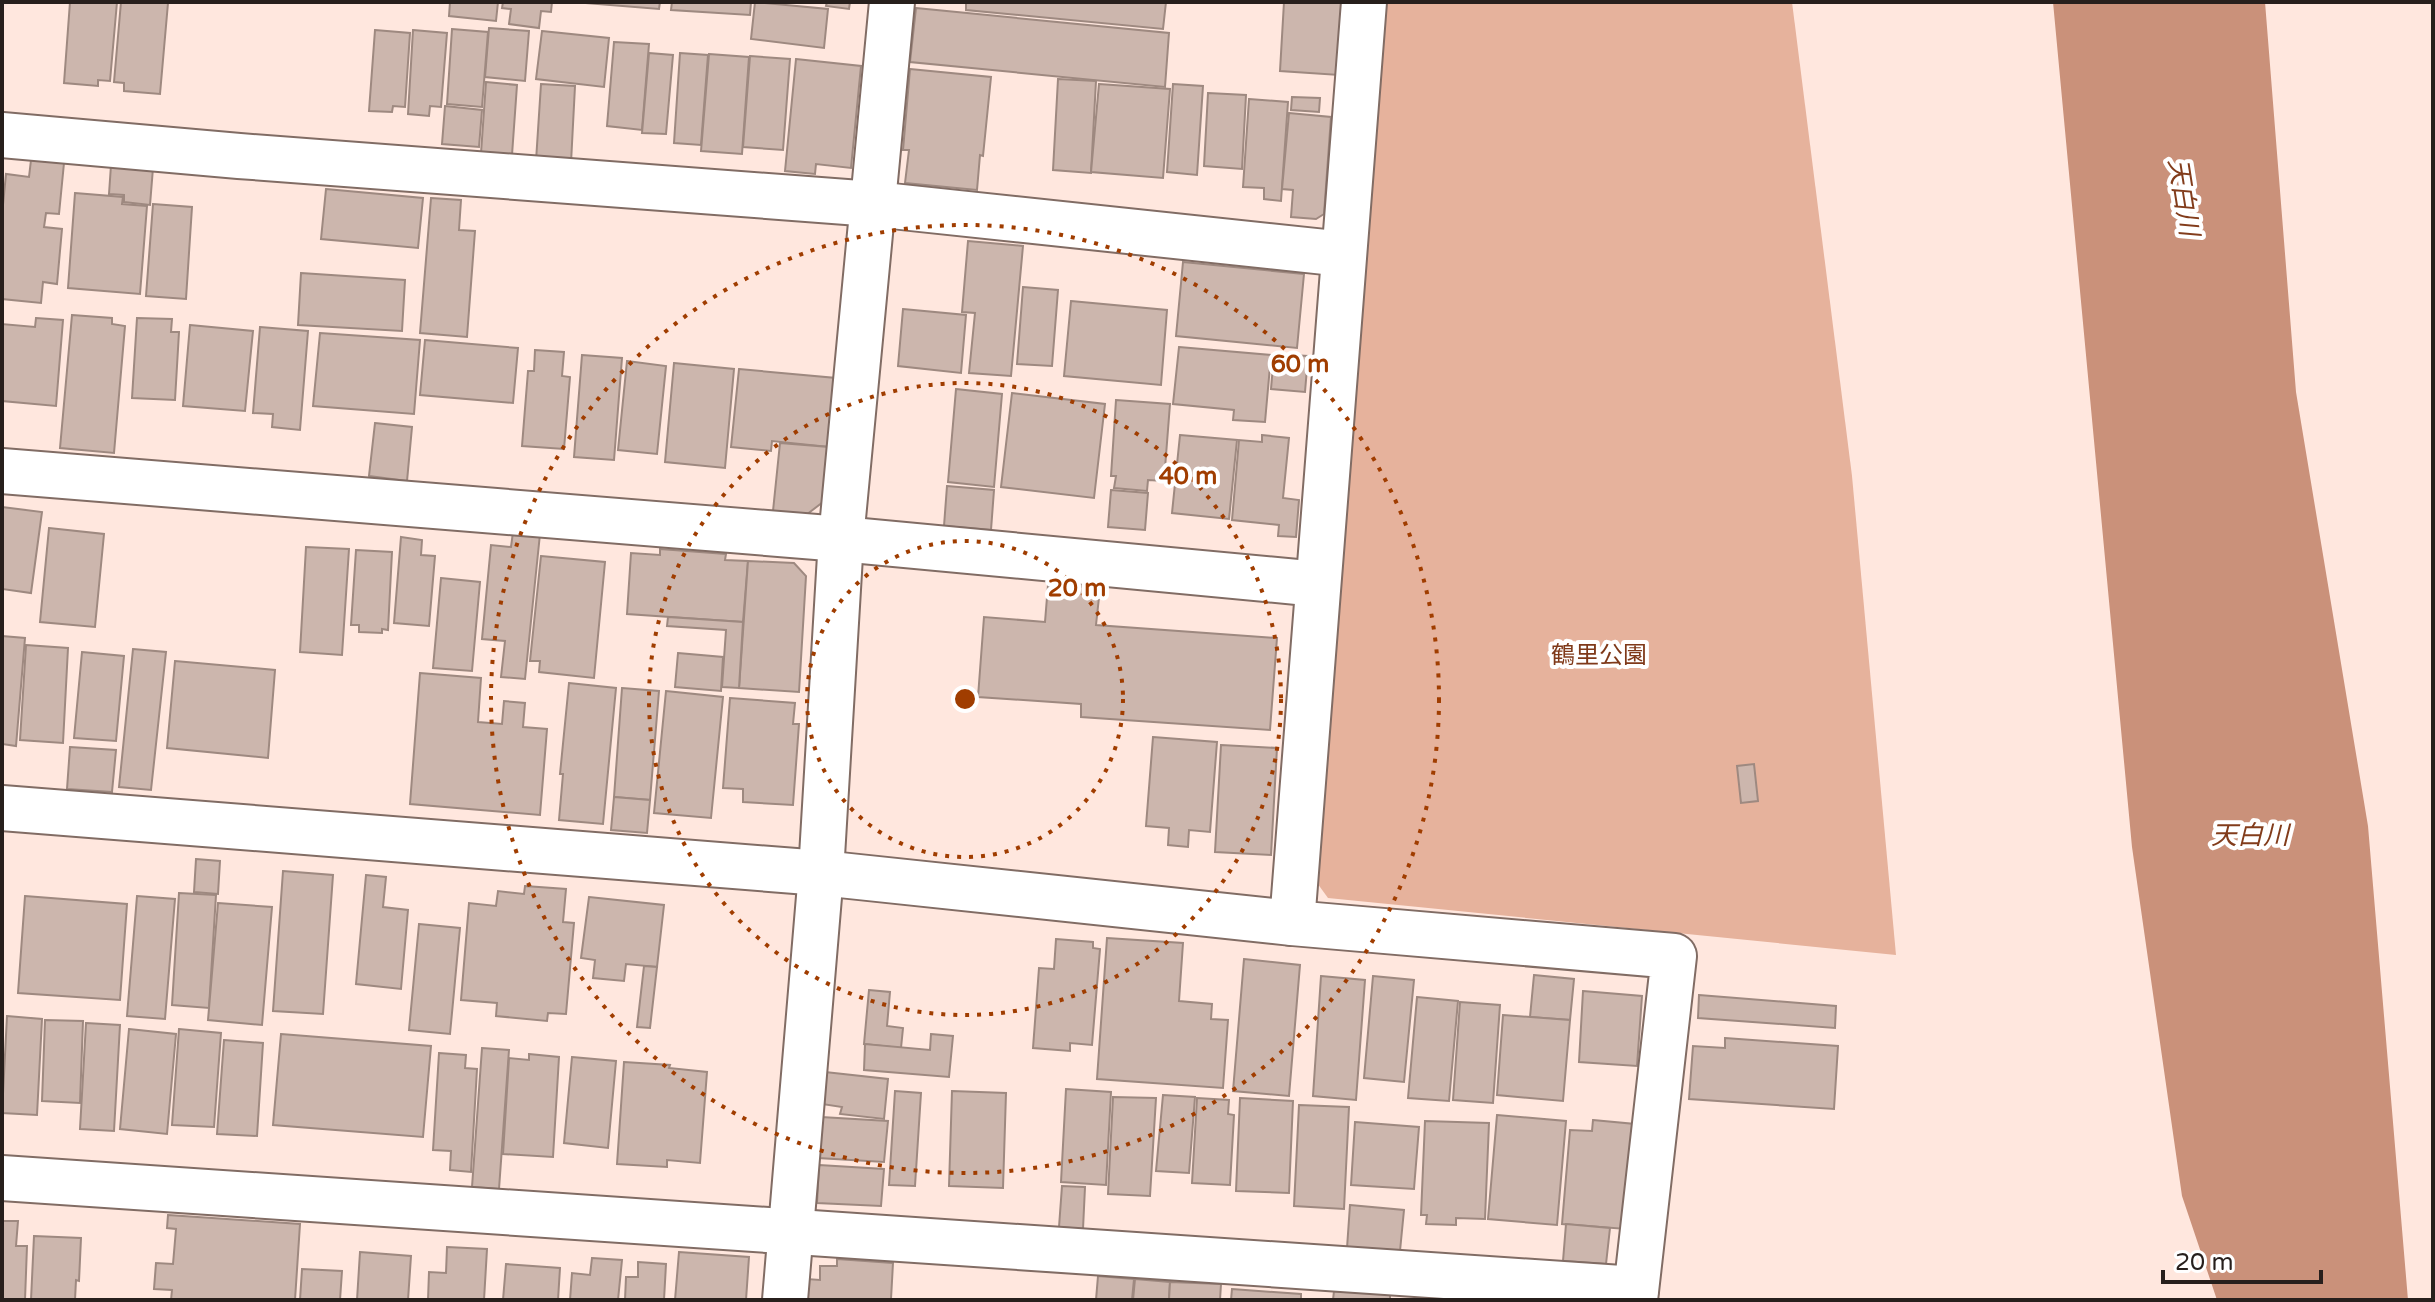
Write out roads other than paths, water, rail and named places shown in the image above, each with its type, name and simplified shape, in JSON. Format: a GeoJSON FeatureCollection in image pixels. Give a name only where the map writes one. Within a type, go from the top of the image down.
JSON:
{"type":"FeatureCollection","features":[{"type":"Feature","properties":{"kind":"street"},"geometry":{"type":"LineString","coordinates":[[785,1300],[821,873],[841,539],[892,2]]}},
{"type":"Feature","properties":{"kind":"street"},"geometry":{"type":"LineString","coordinates":[[1292,923],[1364,2]]}},
{"type":"Feature","properties":{"kind":"street"},"geometry":{"type":"LineString","coordinates":[[2,135],[873,204],[1344,254]]}},
{"type":"Feature","properties":{"kind":"street"},"geometry":{"type":"LineString","coordinates":[[2,471],[841,539],[1318,584]]}},
{"type":"Feature","properties":{"kind":"street"},"geometry":{"type":"LineString","coordinates":[[2,808],[821,873],[1292,923],[1674,956],[1636,1295],[792,1230],[2,1178]]}},
{"type":"Feature","properties":{"kind":"water","name":"天白川"},"geometry":{"type":"Polygon","coordinates":[[[2053,2],[2265,2],[2296,392],[2368,826],[2408,1300],[2217,1300],[2182,1196],[2132,847],[2053,2]]]}},
{"type":"Feature","properties":{"kind":"park label","name":"鶴里公園"},"geometry":{"type":"Point","coordinates":[1599,655]}}]}
